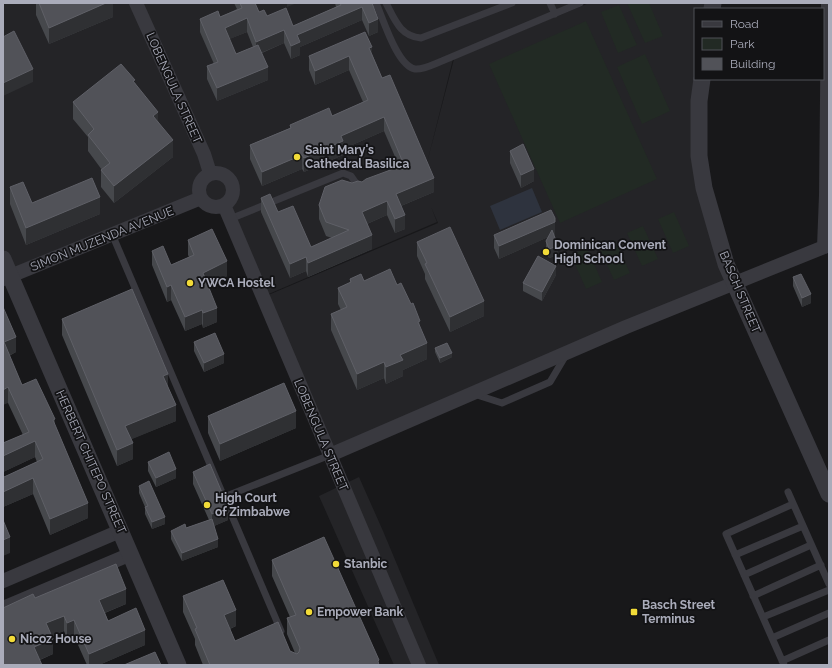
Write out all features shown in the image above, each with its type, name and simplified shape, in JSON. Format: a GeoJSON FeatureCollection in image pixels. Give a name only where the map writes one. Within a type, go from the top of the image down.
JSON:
{"type":"FeatureCollection","features":[{"type":"Feature","properties":{"kind":"street","name":"LOBENGULA STREET"},"geometry":{"type":"LineString","coordinates":[[136,3],[204,154],[210,173]]}},
{"type":"Feature","properties":{"kind":"street"},"geometry":{"type":"LineString","coordinates":[[330,455],[734,282],[826,246],[828,3]]}},
{"type":"Feature","properties":{"kind":"street","name":"BASCH STREET"},"geometry":{"type":"LineString","coordinates":[[702,80],[699,101],[699,156],[704,188],[726,264],[829,494]]}},
{"type":"Feature","properties":{"kind":"street"},"geometry":{"type":"LineString","coordinates":[[218,172],[225,175],[230,180],[233,187],[233,194],[230,201],[224,205],[211,207],[201,198],[199,191],[200,184],[204,177],[210,173],[218,172]]}},
{"type":"Feature","properties":{"kind":"street","name":"SIMON MUZENDA AVENUE"},"geometry":{"type":"LineString","coordinates":[[7,278],[201,198]]}},
{"type":"Feature","properties":{"kind":"street","name":"LOBENGULA STREET"},"geometry":{"type":"LineString","coordinates":[[224,205],[419,665]]}},
{"type":"Feature","properties":{"kind":"street","name":"HERBERT CHITEPO STREET"},"geometry":{"type":"LineString","coordinates":[[3,259],[7,278],[131,554],[178,665]]}},
{"type":"Feature","properties":{"kind":"street"},"geometry":{"type":"LineString","coordinates":[[3,580],[120,531]]}},
{"type":"Feature","properties":{"kind":"street"},"geometry":{"type":"LineString","coordinates":[[3,608],[131,554]]}},
{"type":"Feature","properties":{"kind":"lane"},"geometry":{"type":"LineString","coordinates":[[376,3],[399,57],[414,69],[428,67],[580,3]]}},
{"type":"Feature","properties":{"kind":"lane"},"geometry":{"type":"LineString","coordinates":[[386,3],[404,32],[412,37],[421,38],[512,3]]}},
{"type":"Feature","properties":{"kind":"lane"},"geometry":{"type":"LineString","coordinates":[[550,3],[555,14]]}},
{"type":"Feature","properties":{"kind":"lane"},"geometry":{"type":"LineString","coordinates":[[230,219],[343,173],[352,176],[361,191]]}},
{"type":"Feature","properties":{"kind":"lane"},"geometry":{"type":"LineString","coordinates":[[112,234],[283,636]]}},
{"type":"Feature","properties":{"kind":"lane"},"geometry":{"type":"LineString","coordinates":[[472,394],[502,403],[550,382],[567,353]]}},
{"type":"Feature","properties":{"kind":"lane"},"geometry":{"type":"LineString","coordinates":[[224,497],[330,455]]}},
{"type":"Feature","properties":{"kind":"lane"},"geometry":{"type":"LineString","coordinates":[[788,492],[829,584]]}},
{"type":"Feature","properties":{"kind":"lane"},"geometry":{"type":"LineString","coordinates":[[793,504],[726,534],[783,663],[829,640]]}},
{"type":"Feature","properties":{"kind":"lane"},"geometry":{"type":"LineString","coordinates":[[735,555],[803,526]]}},
{"type":"Feature","properties":{"kind":"lane"},"geometry":{"type":"LineString","coordinates":[[744,575],[811,545]]}},
{"type":"Feature","properties":{"kind":"lane"},"geometry":{"type":"LineString","coordinates":[[753,596],[821,565]]}},
{"type":"Feature","properties":{"kind":"lane"},"geometry":{"type":"LineString","coordinates":[[763,617],[829,590]]}},
{"type":"Feature","properties":{"kind":"lane"},"geometry":{"type":"LineString","coordinates":[[772,638],[829,613]]}},
{"type":"Feature","properties":{"kind":"shaded area"},"geometry":{"type":"Polygon","coordinates":[[[3,3],[585,3],[453,59],[427,163],[454,59],[589,3],[711,3],[710,8],[694,8],[694,80],[729,281],[331,451],[266,296],[438,223],[431,207],[437,222],[264,296],[223,204],[211,205],[206,202],[9,274],[3,259],[3,3]]]}},
{"type":"Feature","properties":{"kind":"shaded area"},"geometry":{"type":"Polygon","coordinates":[[[532,188],[542,212],[500,230],[490,206],[532,188]]]}},
{"type":"Feature","properties":{"kind":"shaded area"},"geometry":{"type":"Polygon","coordinates":[[[359,477],[439,665],[394,665],[319,496],[359,477]]]}},
{"type":"Feature","properties":{"kind":"green space"},"geometry":{"type":"Polygon","coordinates":[[[627,3],[649,3],[663,36],[645,43],[627,3]]]}},
{"type":"Feature","properties":{"kind":"green space"},"geometry":{"type":"Polygon","coordinates":[[[619,5],[637,45],[618,53],[601,12],[619,5]]]}},
{"type":"Feature","properties":{"kind":"green space"},"geometry":{"type":"Polygon","coordinates":[[[586,21],[657,179],[560,223],[489,64],[586,21]]]}},
{"type":"Feature","properties":{"kind":"green space"},"geometry":{"type":"Polygon","coordinates":[[[645,54],[670,111],[642,124],[617,67],[645,54]]]}},
{"type":"Feature","properties":{"kind":"green space"},"geometry":{"type":"Polygon","coordinates":[[[674,212],[689,246],[673,253],[658,219],[674,212]]]}},
{"type":"Feature","properties":{"kind":"green space"},"geometry":{"type":"Polygon","coordinates":[[[643,226],[658,259],[642,266],[627,233],[643,226]]]}},
{"type":"Feature","properties":{"kind":"green space"},"geometry":{"type":"Polygon","coordinates":[[[615,240],[630,273],[614,280],[599,247],[615,240]]]}},
{"type":"Feature","properties":{"kind":"green space"},"geometry":{"type":"Polygon","coordinates":[[[587,248],[602,282],[586,289],[571,255],[587,248]]]}},
{"type":"Feature","properties":{"kind":"building"},"geometry":{"type":"Polygon","coordinates":[[[39,3],[106,3],[49,28],[39,3]]]}},
{"type":"Feature","properties":{"kind":"building"},"geometry":{"type":"Polygon","coordinates":[[[240,3],[255,3],[259,12],[264,10],[267,16],[286,8],[293,26],[341,5],[340,3],[372,3],[378,19],[369,23],[362,7],[297,35],[300,42],[291,46],[284,30],[256,42],[247,18],[225,28],[236,54],[258,45],[268,67],[217,88],[207,66],[218,62],[200,19],[218,11],[220,17],[242,8],[240,3]]]}},
{"type":"Feature","properties":{"kind":"building"},"geometry":{"type":"Polygon","coordinates":[[[14,31],[33,69],[3,83],[3,37],[14,31]]]}},
{"type":"Feature","properties":{"kind":"building"},"geometry":{"type":"Polygon","coordinates":[[[365,32],[372,47],[369,48],[382,78],[390,75],[434,178],[396,194],[405,215],[395,219],[387,201],[362,212],[372,235],[308,263],[306,257],[290,264],[261,198],[270,194],[278,212],[293,206],[311,247],[349,230],[326,222],[319,205],[325,187],[342,180],[352,183],[358,181],[362,182],[366,179],[404,165],[384,117],[341,136],[343,141],[304,158],[302,155],[262,172],[250,145],[291,128],[290,125],[329,108],[332,116],[368,100],[349,56],[315,71],[309,56],[365,32]]]}},
{"type":"Feature","properties":{"kind":"building"},"geometry":{"type":"Polygon","coordinates":[[[121,64],[135,80],[133,81],[158,112],[153,116],[173,140],[114,186],[101,170],[110,163],[88,135],[94,129],[73,102],[121,64]]]}},
{"type":"Feature","properties":{"kind":"building"},"geometry":{"type":"Polygon","coordinates":[[[523,144],[534,169],[521,175],[510,151],[523,144]]]}},
{"type":"Feature","properties":{"kind":"building"},"geometry":{"type":"Polygon","coordinates":[[[92,178],[100,197],[26,228],[10,187],[23,182],[32,203],[92,178]]]}},
{"type":"Feature","properties":{"kind":"building"},"geometry":{"type":"Polygon","coordinates":[[[551,210],[555,218],[555,222],[499,246],[494,235],[551,210]]]}},
{"type":"Feature","properties":{"kind":"building"},"geometry":{"type":"Polygon","coordinates":[[[450,227],[484,301],[450,317],[425,264],[427,263],[417,242],[450,227]]]}},
{"type":"Feature","properties":{"kind":"building"},"geometry":{"type":"Polygon","coordinates":[[[212,229],[227,261],[203,273],[217,308],[203,313],[202,310],[185,317],[171,285],[167,287],[152,251],[163,246],[171,265],[194,255],[188,240],[212,229]]]}},
{"type":"Feature","properties":{"kind":"building"},"geometry":{"type":"Polygon","coordinates":[[[552,230],[558,246],[549,249],[546,241],[552,230]]]}},
{"type":"Feature","properties":{"kind":"building"},"geometry":{"type":"Polygon","coordinates":[[[538,256],[556,266],[542,292],[523,283],[538,256]]]}},
{"type":"Feature","properties":{"kind":"building"},"geometry":{"type":"Polygon","coordinates":[[[390,269],[397,285],[401,283],[411,304],[413,303],[420,321],[418,322],[427,343],[400,355],[403,360],[386,367],[384,362],[357,374],[331,314],[347,307],[338,288],[351,282],[350,279],[361,274],[364,281],[390,269]]]}},
{"type":"Feature","properties":{"kind":"building"},"geometry":{"type":"Polygon","coordinates":[[[801,274],[811,294],[802,298],[793,277],[801,274]]]}},
{"type":"Feature","properties":{"kind":"building"},"geometry":{"type":"Polygon","coordinates":[[[132,289],[168,374],[163,376],[176,405],[125,426],[133,443],[117,450],[62,319],[132,289]]]}},
{"type":"Feature","properties":{"kind":"building"},"geometry":{"type":"Polygon","coordinates":[[[3,307],[16,337],[4,342],[22,385],[36,379],[55,419],[53,420],[88,503],[50,519],[33,478],[3,492],[3,474],[4,477],[43,459],[35,441],[3,456],[3,443],[29,432],[8,387],[3,390],[3,307]]]}},
{"type":"Feature","properties":{"kind":"building"},"geometry":{"type":"Polygon","coordinates":[[[215,333],[224,354],[204,363],[194,342],[215,333]]]}},
{"type":"Feature","properties":{"kind":"building"},"geometry":{"type":"Polygon","coordinates":[[[447,343],[452,353],[440,358],[435,348],[447,343]]]}},
{"type":"Feature","properties":{"kind":"building"},"geometry":{"type":"Polygon","coordinates":[[[284,383],[296,411],[220,444],[208,416],[284,383]]]}},
{"type":"Feature","properties":{"kind":"building"},"geometry":{"type":"Polygon","coordinates":[[[169,452],[176,469],[156,478],[148,462],[169,452]]]}},
{"type":"Feature","properties":{"kind":"building"},"geometry":{"type":"Polygon","coordinates":[[[210,464],[228,507],[212,514],[193,472],[210,464]]]}},
{"type":"Feature","properties":{"kind":"building"},"geometry":{"type":"Polygon","coordinates":[[[149,481],[165,517],[152,522],[145,507],[148,506],[139,486],[149,481]]]}},
{"type":"Feature","properties":{"kind":"building"},"geometry":{"type":"Polygon","coordinates":[[[212,519],[218,539],[182,553],[171,531],[185,524],[186,528],[212,519]]]}},
{"type":"Feature","properties":{"kind":"building"},"geometry":{"type":"Polygon","coordinates":[[[3,520],[10,537],[3,540],[3,520]]]}},
{"type":"Feature","properties":{"kind":"building"},"geometry":{"type":"Polygon","coordinates":[[[324,537],[379,660],[379,665],[210,665],[195,629],[197,628],[183,596],[223,580],[236,610],[224,615],[235,641],[278,622],[290,651],[297,654],[300,648],[287,618],[296,615],[272,560],[324,537]]]}},
{"type":"Feature","properties":{"kind":"building"},"geometry":{"type":"Polygon","coordinates":[[[116,564],[126,589],[99,600],[108,621],[136,608],[145,630],[89,654],[74,620],[67,623],[64,616],[46,623],[53,639],[34,647],[42,665],[3,665],[3,608],[33,594],[35,598],[116,564]]]}},
{"type":"Feature","properties":{"kind":"building"},"geometry":{"type":"Polygon","coordinates":[[[155,652],[161,665],[124,665],[155,652]]]}},
{"type":"Feature","properties":{"kind":"place","name":"Saint Mary's Cathedral Basilica"},"geometry":{"type":"Point","coordinates":[297,157]}},
{"type":"Feature","properties":{"kind":"place","name":"Dominican Convent High School"},"geometry":{"type":"Point","coordinates":[546,252]}},
{"type":"Feature","properties":{"kind":"place","name":"YWCA Hostel"},"geometry":{"type":"Point","coordinates":[190,283]}},
{"type":"Feature","properties":{"kind":"place","name":"High Court of Zimbabwe"},"geometry":{"type":"Point","coordinates":[207,505]}},
{"type":"Feature","properties":{"kind":"place","name":"Stanbic"},"geometry":{"type":"Point","coordinates":[336,564]}},
{"type":"Feature","properties":{"kind":"place","name":"Empower Bank"},"geometry":{"type":"Point","coordinates":[309,612]}},
{"type":"Feature","properties":{"kind":"place","name":"Basch Street Terminus"},"geometry":{"type":"Point","coordinates":[634,612]}},
{"type":"Feature","properties":{"kind":"place","name":"Nicoz House"},"geometry":{"type":"Point","coordinates":[12,639]}}]}
